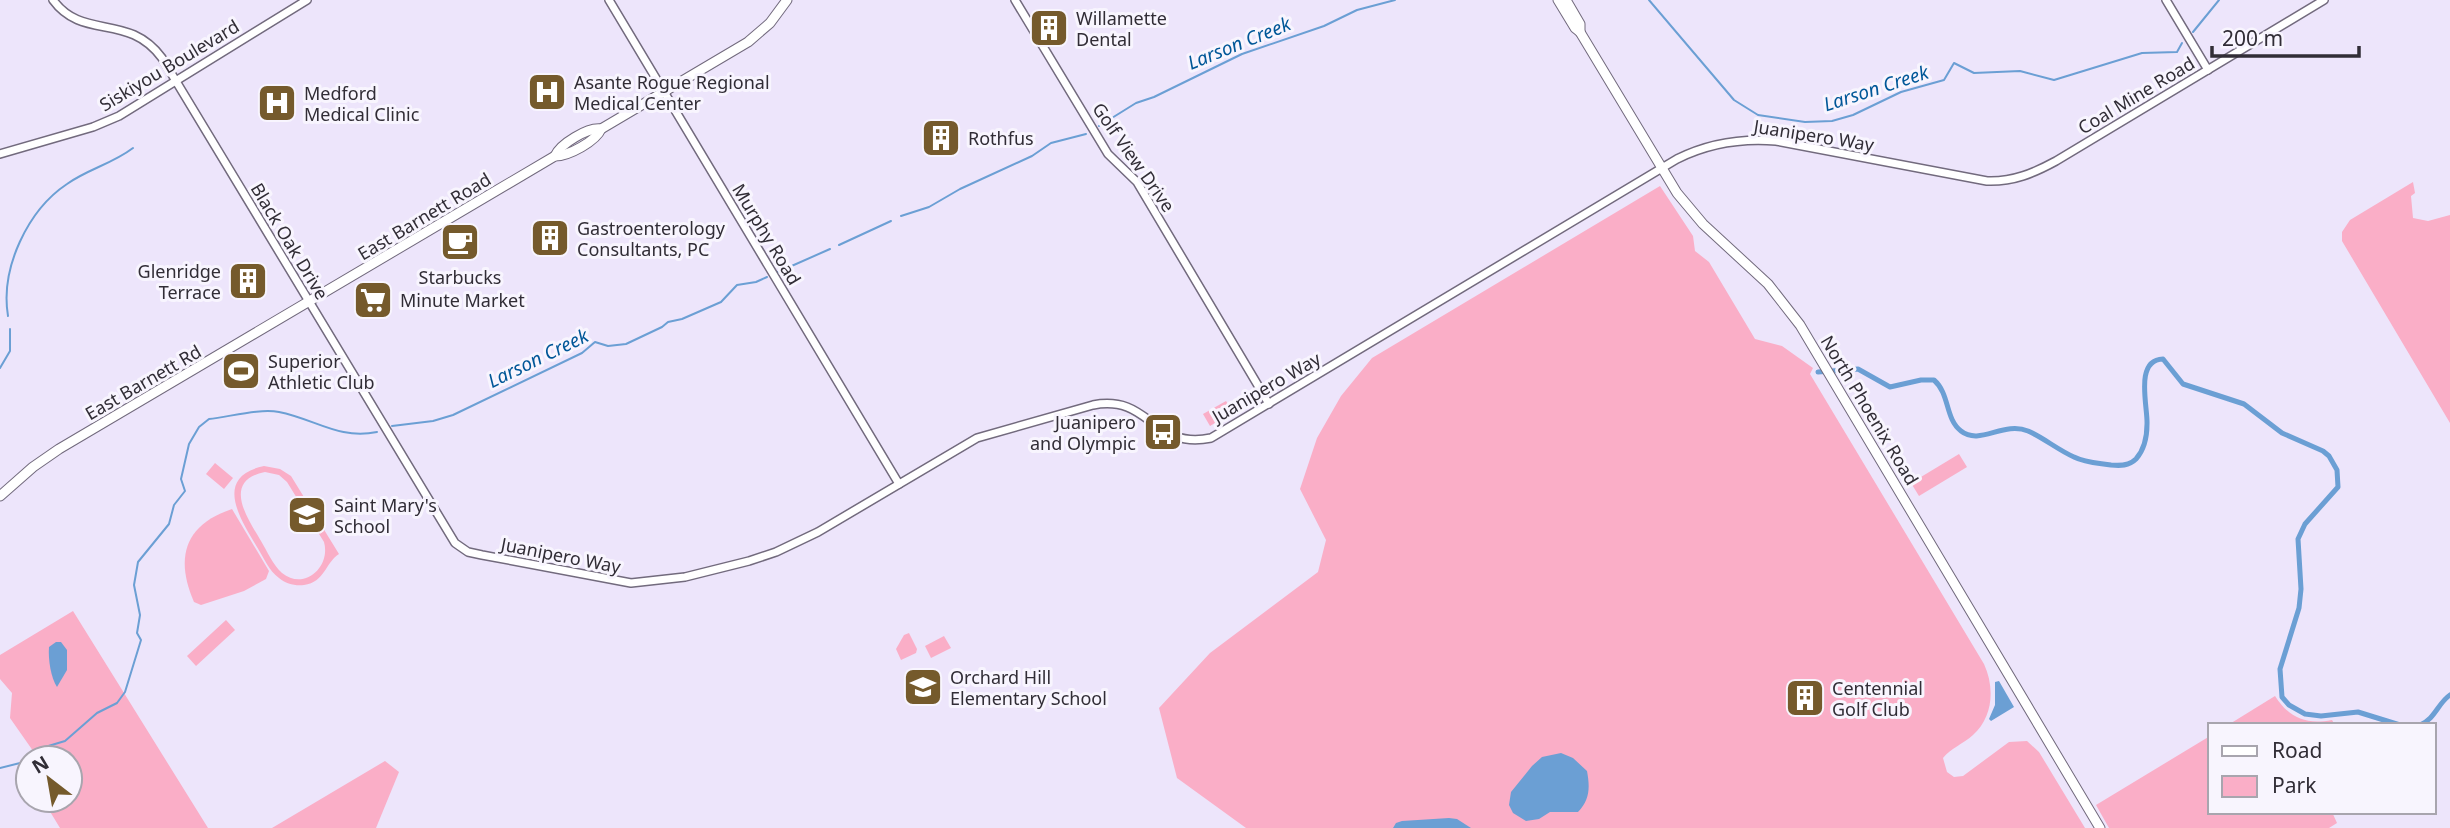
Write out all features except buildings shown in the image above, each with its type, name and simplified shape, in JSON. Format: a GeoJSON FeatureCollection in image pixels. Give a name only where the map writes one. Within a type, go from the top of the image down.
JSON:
{"type":"FeatureCollection","features":[{"type":"Feature","properties":{"kind":"main road","name":"East Barnett Road"},"geometry":{"type":"LineString","coordinates":[[308,303],[555,156],[563,156],[598,135],[601,129],[756,37],[787,0]]}},
{"type":"Feature","properties":{"kind":"main road","name":"North Phoenix Road"},"geometry":{"type":"LineString","coordinates":[[1558,0],[1580,32],[1661,169],[1693,213],[1780,299],[1821,359],[2100,828]]}},
{"type":"Feature","properties":{"kind":"main road","name":"North Phoenix Road"},"geometry":{"type":"LineString","coordinates":[[1566,0],[1580,24],[1580,32]]}},
{"type":"Feature","properties":{"kind":"main road","name":"East Barnett Rd"},"geometry":{"type":"LineString","coordinates":[[0,496],[33,467],[59,449],[308,303]]}},
{"type":"Feature","properties":{"kind":"street","name":"Black Oak Drive"},"geometry":{"type":"LineString","coordinates":[[53,0],[69,15],[82,22],[119,29],[138,36],[157,51],[423,492],[460,548]]}},
{"type":"Feature","properties":{"kind":"street","name":"Siskiyou Boulevard"},"geometry":{"type":"LineString","coordinates":[[0,154],[105,123],[307,0]]}},
{"type":"Feature","properties":{"kind":"street","name":"Murphy Road"},"geometry":{"type":"LineString","coordinates":[[609,0],[899,484]]}},
{"type":"Feature","properties":{"kind":"street","name":"Golf View Drive"},"geometry":{"type":"LineString","coordinates":[[1015,0],[1108,154],[1137,183],[1269,404]]}},
{"type":"Feature","properties":{"kind":"street"},"geometry":{"type":"LineString","coordinates":[[2166,0],[2208,70]]}},
{"type":"Feature","properties":{"kind":"street","name":"Coal Mine Road"},"geometry":{"type":"LineString","coordinates":[[1994,181],[2018,178],[2042,169],[2325,0]]}},
{"type":"Feature","properties":{"kind":"street","name":"Juanipero Way"},"geometry":{"type":"LineString","coordinates":[[460,548],[515,563],[618,582],[648,582],[736,565],[776,552],[818,532],[977,438],[1093,405],[1112,403],[1129,407],[1175,438],[1190,440],[1213,437],[1661,169],[1706,147],[1725,142],[1776,141],[1994,181]]}},
{"type":"Feature","properties":{"kind":"green space"},"geometry":{"type":"Polygon","coordinates":[[[2413,182],[2413,218],[2428,221],[2450,215],[2450,423],[2342,241],[2342,232],[2350,220],[2413,182]]]}},
{"type":"Feature","properties":{"kind":"green space","name":"Centennial Golf Club"},"geometry":{"type":"Polygon","coordinates":[[[1660,186],[1693,236],[1695,251],[1709,262],[1755,339],[1782,346],[1813,368],[1810,374],[1984,664],[1991,692],[1985,720],[1973,735],[1943,758],[1947,772],[1954,777],[1963,776],[2009,742],[2027,741],[2039,752],[2085,828],[1246,828],[1177,778],[1159,708],[1210,653],[1318,572],[1326,540],[1300,489],[1317,438],[1341,396],[1372,358],[1660,186]]]}},
{"type":"Feature","properties":{"kind":"green space"},"geometry":{"type":"Polygon","coordinates":[[[1226,401],[1233,412],[1210,426],[1203,414],[1226,401]]]}},
{"type":"Feature","properties":{"kind":"green space"},"geometry":{"type":"Polygon","coordinates":[[[1959,454],[1967,467],[1919,496],[1911,483],[1959,454]]]}},
{"type":"Feature","properties":{"kind":"green space"},"geometry":{"type":"Polygon","coordinates":[[[215,463],[233,478],[224,489],[206,474],[215,463]]]}},
{"type":"Feature","properties":{"kind":"green space"},"geometry":{"type":"Polygon","coordinates":[[[264,466],[280,469],[291,476],[339,554],[321,576],[311,583],[294,585],[275,575],[244,524],[238,512],[235,489],[239,480],[248,472],[264,466]],[[265,472],[252,477],[244,483],[242,502],[250,522],[279,570],[290,578],[307,578],[320,568],[325,551],[324,542],[287,482],[279,475],[265,472]]]}},
{"type":"Feature","properties":{"kind":"green space"},"geometry":{"type":"Polygon","coordinates":[[[232,509],[269,571],[266,579],[244,591],[201,605],[194,602],[188,586],[185,557],[188,545],[203,524],[232,509]]]}},
{"type":"Feature","properties":{"kind":"green space"},"geometry":{"type":"Polygon","coordinates":[[[73,611],[208,828],[60,828],[52,814],[84,814],[84,744],[28,744],[10,718],[12,693],[0,679],[0,655],[73,611]]]}},
{"type":"Feature","properties":{"kind":"green space"},"geometry":{"type":"Polygon","coordinates":[[[226,620],[235,630],[196,666],[187,656],[226,620]]]}},
{"type":"Feature","properties":{"kind":"green space"},"geometry":{"type":"Polygon","coordinates":[[[909,633],[917,649],[916,653],[901,660],[896,649],[904,635],[909,633]]]}},
{"type":"Feature","properties":{"kind":"green space"},"geometry":{"type":"Polygon","coordinates":[[[944,636],[951,648],[931,658],[925,646],[944,636]]]}},
{"type":"Feature","properties":{"kind":"green space"},"geometry":{"type":"Polygon","coordinates":[[[2275,696],[2292,715],[2314,721],[2332,720],[2334,723],[2231,723],[2275,696]]]}},
{"type":"Feature","properties":{"kind":"green space"},"geometry":{"type":"Polygon","coordinates":[[[2208,737],[2208,814],[2333,814],[2337,823],[2329,828],[2109,828],[2096,805],[2208,737]]]}},
{"type":"Feature","properties":{"kind":"green space"},"geometry":{"type":"Polygon","coordinates":[[[385,761],[399,772],[376,828],[272,828],[385,761]]]}},
{"type":"Feature","properties":{"kind":"water"},"geometry":{"type":"Polygon","coordinates":[[[61,642],[67,650],[67,670],[57,687],[49,652],[49,647],[61,642]]]}},
{"type":"Feature","properties":{"kind":"water"},"geometry":{"type":"Polygon","coordinates":[[[1999,681],[2014,707],[1991,721],[1989,719],[1995,705],[1995,682],[1999,681]]]}},
{"type":"Feature","properties":{"kind":"water"},"geometry":{"type":"Polygon","coordinates":[[[1561,753],[1573,758],[1587,771],[1588,793],[1578,812],[1550,812],[1539,819],[1526,821],[1513,813],[1509,805],[1511,792],[1542,757],[1561,753]]]}},
{"type":"Feature","properties":{"kind":"water"},"geometry":{"type":"Polygon","coordinates":[[[1457,819],[1471,828],[1393,828],[1396,823],[1402,821],[1457,819]]]}},
{"type":"Feature","properties":{"kind":"waterway","name":"Larson Creek"},"geometry":{"type":"LineString","coordinates":[[1099,126],[1136,103],[1154,97],[1242,54],[1324,26],[1357,10],[1395,0]]}},
{"type":"Feature","properties":{"kind":"waterway","name":"Larson Creek"},"geometry":{"type":"LineString","coordinates":[[1649,0],[1734,100],[1758,115],[1805,122],[1832,121],[1853,115],[1901,92],[1944,80],[1954,63],[1974,73],[2020,71],[2054,80],[2142,53],[2177,52],[2182,43]]}},
{"type":"Feature","properties":{"kind":"waterway","name":"Larson Creek"},"geometry":{"type":"LineString","coordinates":[[2193,32],[2219,0]]}},
{"type":"Feature","properties":{"kind":"waterway","name":"Larson Creek"},"geometry":{"type":"LineString","coordinates":[[901,216],[929,207],[960,189],[1032,156],[1051,143],[1086,134]]}},
{"type":"Feature","properties":{"kind":"waterway"},"geometry":{"type":"LineString","coordinates":[[8,316],[8,279],[13,260],[20,242],[40,209],[67,184],[133,148]]}},
{"type":"Feature","properties":{"kind":"waterway","name":"Larson Creek"},"geometry":{"type":"LineString","coordinates":[[839,245],[891,221]]}},
{"type":"Feature","properties":{"kind":"waterway","name":"Larson Creek"},"geometry":{"type":"LineString","coordinates":[[778,272],[830,249]]}},
{"type":"Feature","properties":{"kind":"waterway","name":"Larson Creek"},"geometry":{"type":"LineString","coordinates":[[392,426],[433,421],[453,415],[582,353],[595,342],[608,346],[626,344],[668,322],[682,319],[721,302],[737,285],[767,277]]}},
{"type":"Feature","properties":{"kind":"waterway"},"geometry":{"type":"LineString","coordinates":[[0,368],[10,351],[10,329]]}},
{"type":"Feature","properties":{"kind":"waterway"},"geometry":{"type":"LineString","coordinates":[[1818,372],[1858,369],[1890,387],[1934,380],[1943,392],[1952,420],[1968,435],[2019,429],[2028,431],[2079,459],[2121,465],[2133,461],[2143,447],[2147,429],[2145,376],[2154,361],[2163,359],[2183,384],[2244,404],[2282,433],[2323,451],[2337,470],[2338,487],[2305,524],[2298,539],[2301,589],[2299,608],[2280,669],[2282,697],[2289,705],[2305,714],[2321,716],[2358,712],[2394,723]]}},
{"type":"Feature","properties":{"kind":"waterway","name":"Larson Creek"},"geometry":{"type":"LineString","coordinates":[[55,744],[65,741],[97,713],[117,703],[125,692],[141,640],[137,633],[140,615],[134,585],[138,562],[169,524],[174,505],[185,491],[181,479],[189,444],[199,427],[209,419],[271,411],[339,431],[363,434],[377,432]]}},
{"type":"Feature","properties":{"kind":"waterway"},"geometry":{"type":"LineString","coordinates":[[2423,723],[2450,695]]}},
{"type":"Feature","properties":{"kind":"waterway","name":"Larson Creek"},"geometry":{"type":"LineString","coordinates":[[0,768],[14,764]]}},
{"type":"Feature","properties":{"kind":"place","name":"Willamette Dental"},"geometry":{"type":"Point","coordinates":[1049,28]}},
{"type":"Feature","properties":{"kind":"place","name":"Asante Rogue Regional Medical Center"},"geometry":{"type":"Point","coordinates":[547,92]}},
{"type":"Feature","properties":{"kind":"place","name":"Medford Medical Clinic"},"geometry":{"type":"Point","coordinates":[277,103]}},
{"type":"Feature","properties":{"kind":"place","name":"Rothfus"},"geometry":{"type":"Point","coordinates":[941,138]}},
{"type":"Feature","properties":{"kind":"place","name":"Gastroenterology Consultants, PC"},"geometry":{"type":"Point","coordinates":[550,238]}},
{"type":"Feature","properties":{"kind":"place","name":"Starbucks"},"geometry":{"type":"Point","coordinates":[460,242]}},
{"type":"Feature","properties":{"kind":"place","name":"Glenridge Terrace"},"geometry":{"type":"Point","coordinates":[248,281]}},
{"type":"Feature","properties":{"kind":"place","name":"Minute Market"},"geometry":{"type":"Point","coordinates":[373,300]}},
{"type":"Feature","properties":{"kind":"place","name":"Superior Athletic Club"},"geometry":{"type":"Point","coordinates":[241,371]}},
{"type":"Feature","properties":{"kind":"place","name":"Juanipero and Olympic"},"geometry":{"type":"Point","coordinates":[1163,432]}},
{"type":"Feature","properties":{"kind":"place","name":"Saint Mary's School"},"geometry":{"type":"Point","coordinates":[307,515]}},
{"type":"Feature","properties":{"kind":"place","name":"Orchard Hill Elementary School"},"geometry":{"type":"Point","coordinates":[923,687]}},
{"type":"Feature","properties":{"kind":"place","name":"Centennial Golf Club"},"geometry":{"type":"Point","coordinates":[1805,698]}}]}
